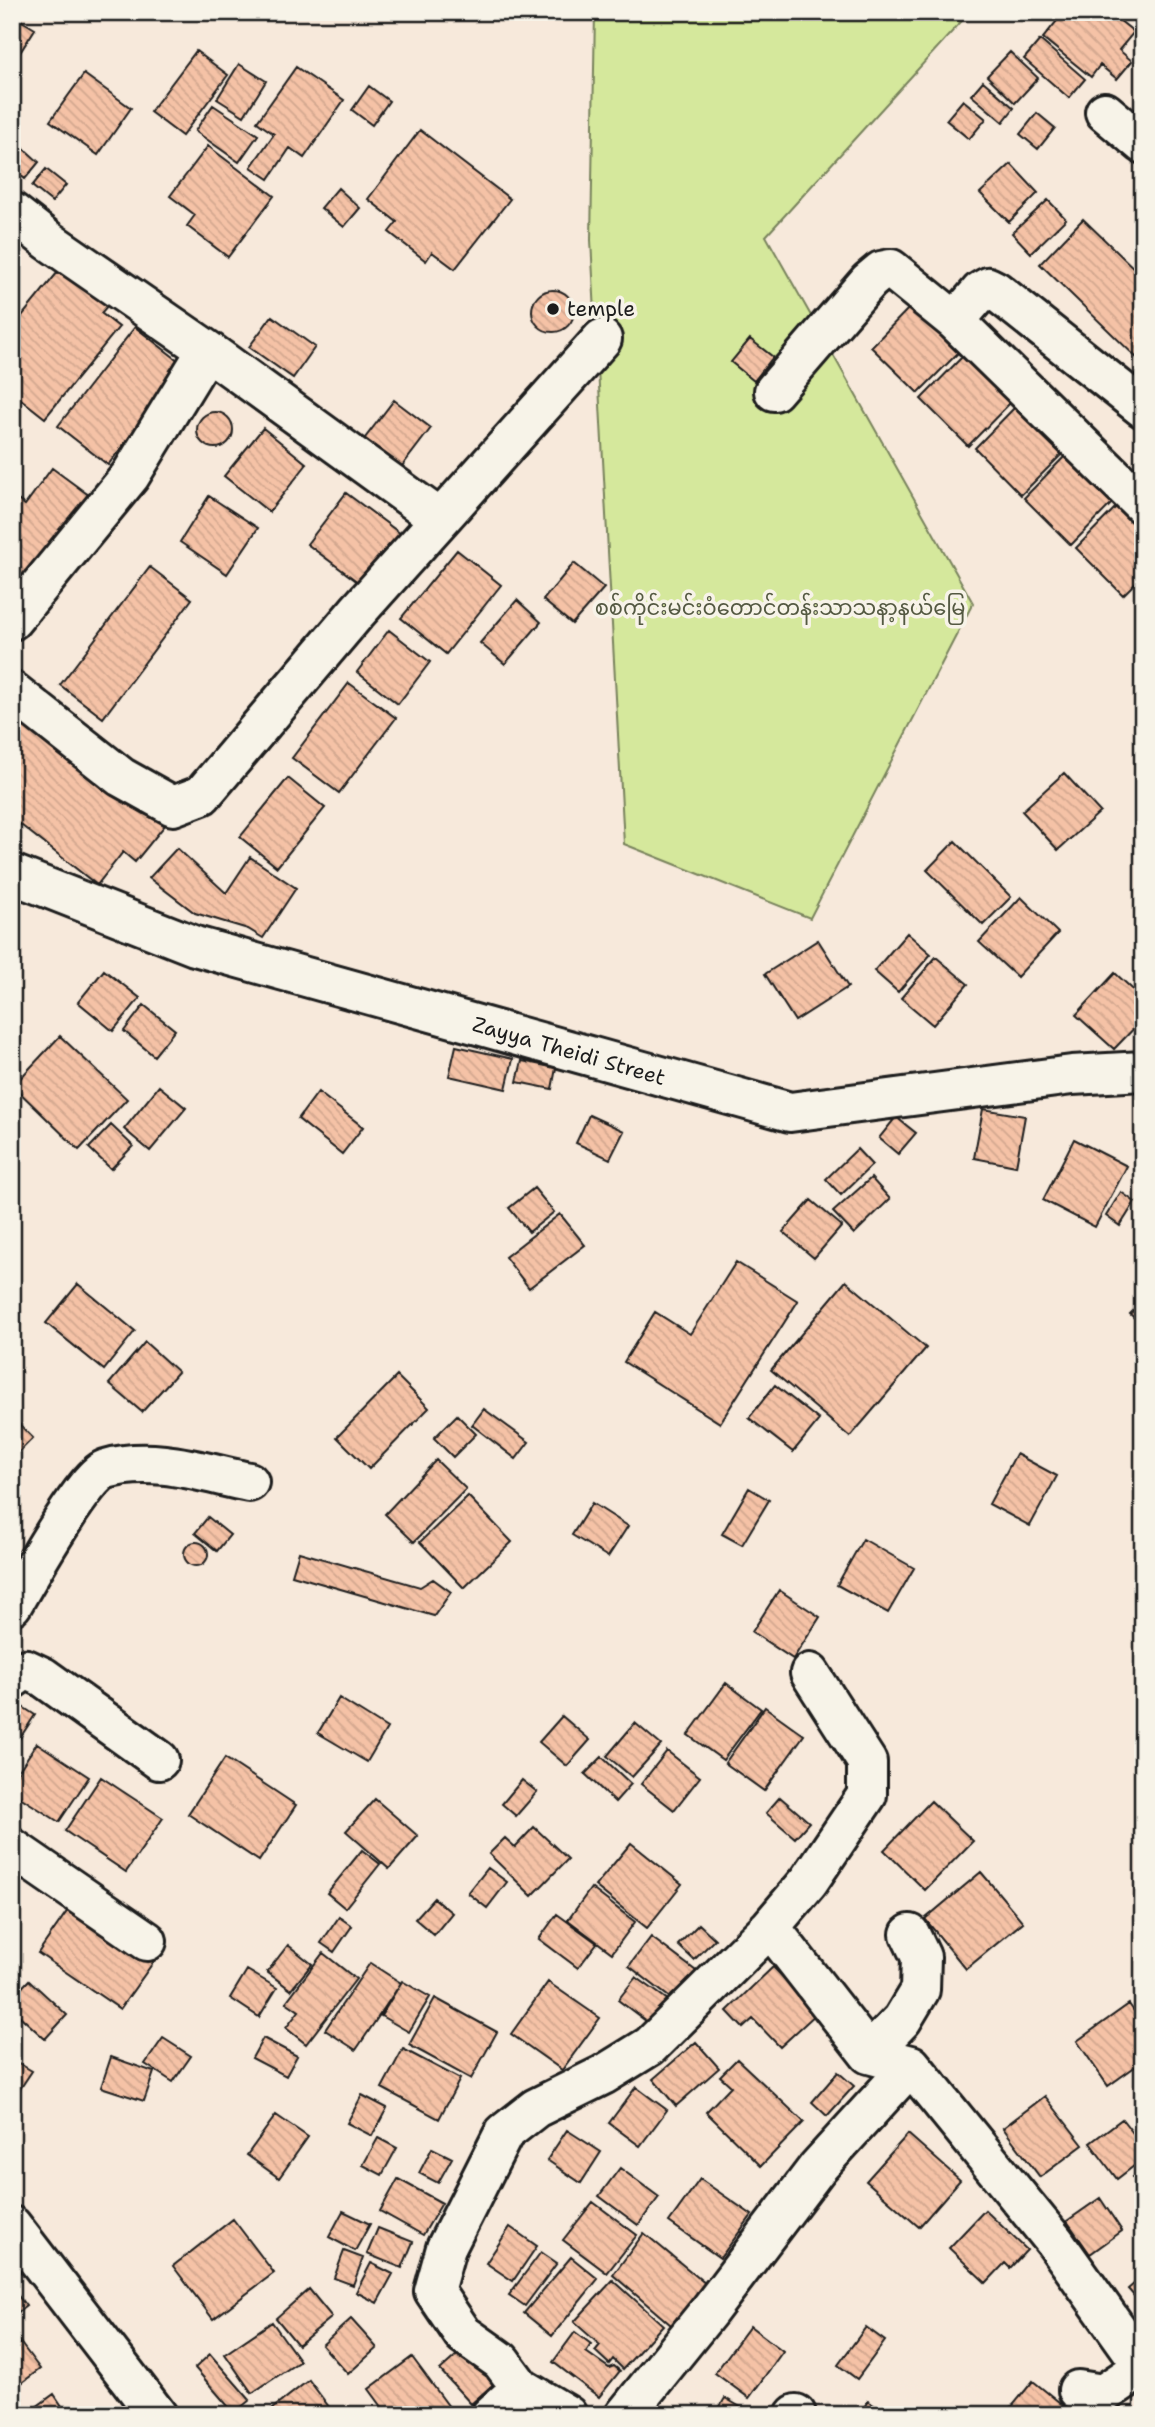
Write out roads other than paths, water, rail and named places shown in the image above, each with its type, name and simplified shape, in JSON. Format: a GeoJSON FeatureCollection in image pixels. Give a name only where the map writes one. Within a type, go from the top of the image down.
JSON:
{"type":"FeatureCollection","features":[{"type":"Feature","properties":{"kind":"street"},"geometry":{"type":"LineString","coordinates":[[1105,112],[1143,144]]}},
{"type":"Feature","properties":{"kind":"street"},"geometry":{"type":"LineString","coordinates":[[12,212],[440,519]]}},
{"type":"Feature","properties":{"kind":"street"},"geometry":{"type":"LineString","coordinates":[[774,391],[869,281],[881,271],[891,269],[955,321],[1143,505]]}},
{"type":"Feature","properties":{"kind":"street"},"geometry":{"type":"LineString","coordinates":[[955,321],[981,290],[988,287],[1143,408]]}},
{"type":"Feature","properties":{"kind":"street"},"geometry":{"type":"LineString","coordinates":[[12,691],[121,777],[173,806],[202,795],[357,612],[603,339]]}},
{"type":"Feature","properties":{"kind":"street"},"geometry":{"type":"LineString","coordinates":[[12,620],[130,475],[207,350]]}},
{"type":"Feature","properties":{"kind":"street","name":"Zayya Theidi Street"},"geometry":{"type":"LineString","coordinates":[[12,874],[195,946],[790,1112],[1072,1075],[1143,1071]]}},
{"type":"Feature","properties":{"kind":"street"},"geometry":{"type":"LineString","coordinates":[[12,1605],[58,1528],[103,1469],[147,1462],[249,1482]]}},
{"type":"Feature","properties":{"kind":"street"},"geometry":{"type":"LineString","coordinates":[[12,1679],[26,1669],[43,1677],[159,1760]]}},
{"type":"Feature","properties":{"kind":"street"},"geometry":{"type":"LineString","coordinates":[[567,2415],[521,2388],[501,2361],[463,2333],[434,2291],[446,2248],[504,2133],[536,2108],[603,2075],[650,2046],[771,1927],[809,1881],[867,1796],[867,1762],[810,1673]]}},
{"type":"Feature","properties":{"kind":"street"},"geometry":{"type":"LineString","coordinates":[[17,1862],[147,1941]]}},
{"type":"Feature","properties":{"kind":"street"},"geometry":{"type":"LineString","coordinates":[[771,1927],[869,2054],[911,2065],[1055,2242],[1143,2366],[1103,2393],[1078,2390]]}},
{"type":"Feature","properties":{"kind":"street"},"geometry":{"type":"LineString","coordinates":[[869,2054],[902,2020],[920,1990],[921,1957],[910,1934]]}},
{"type":"Feature","properties":{"kind":"street"},"geometry":{"type":"LineString","coordinates":[[625,2415],[709,2312],[818,2167],[911,2065]]}},
{"type":"Feature","properties":{"kind":"street"},"geometry":{"type":"LineString","coordinates":[[12,2226],[157,2415]]}},
{"type":"Feature","properties":{"kind":"street"},"geometry":{"type":"LineString","coordinates":[[491,2415],[521,2388]]}},
{"type":"Feature","properties":{"kind":"place","name":"temple"},"geometry":{"type":"Point","coordinates":[553,309]}},
{"type":"Feature","properties":{"kind":"park label","name":"စစ်ကိုင်းမင်းဝံတောင်တန်းသာသနာ့နယ်မြေ"},"geometry":{"type":"Point","coordinates":[780,608]}}]}
